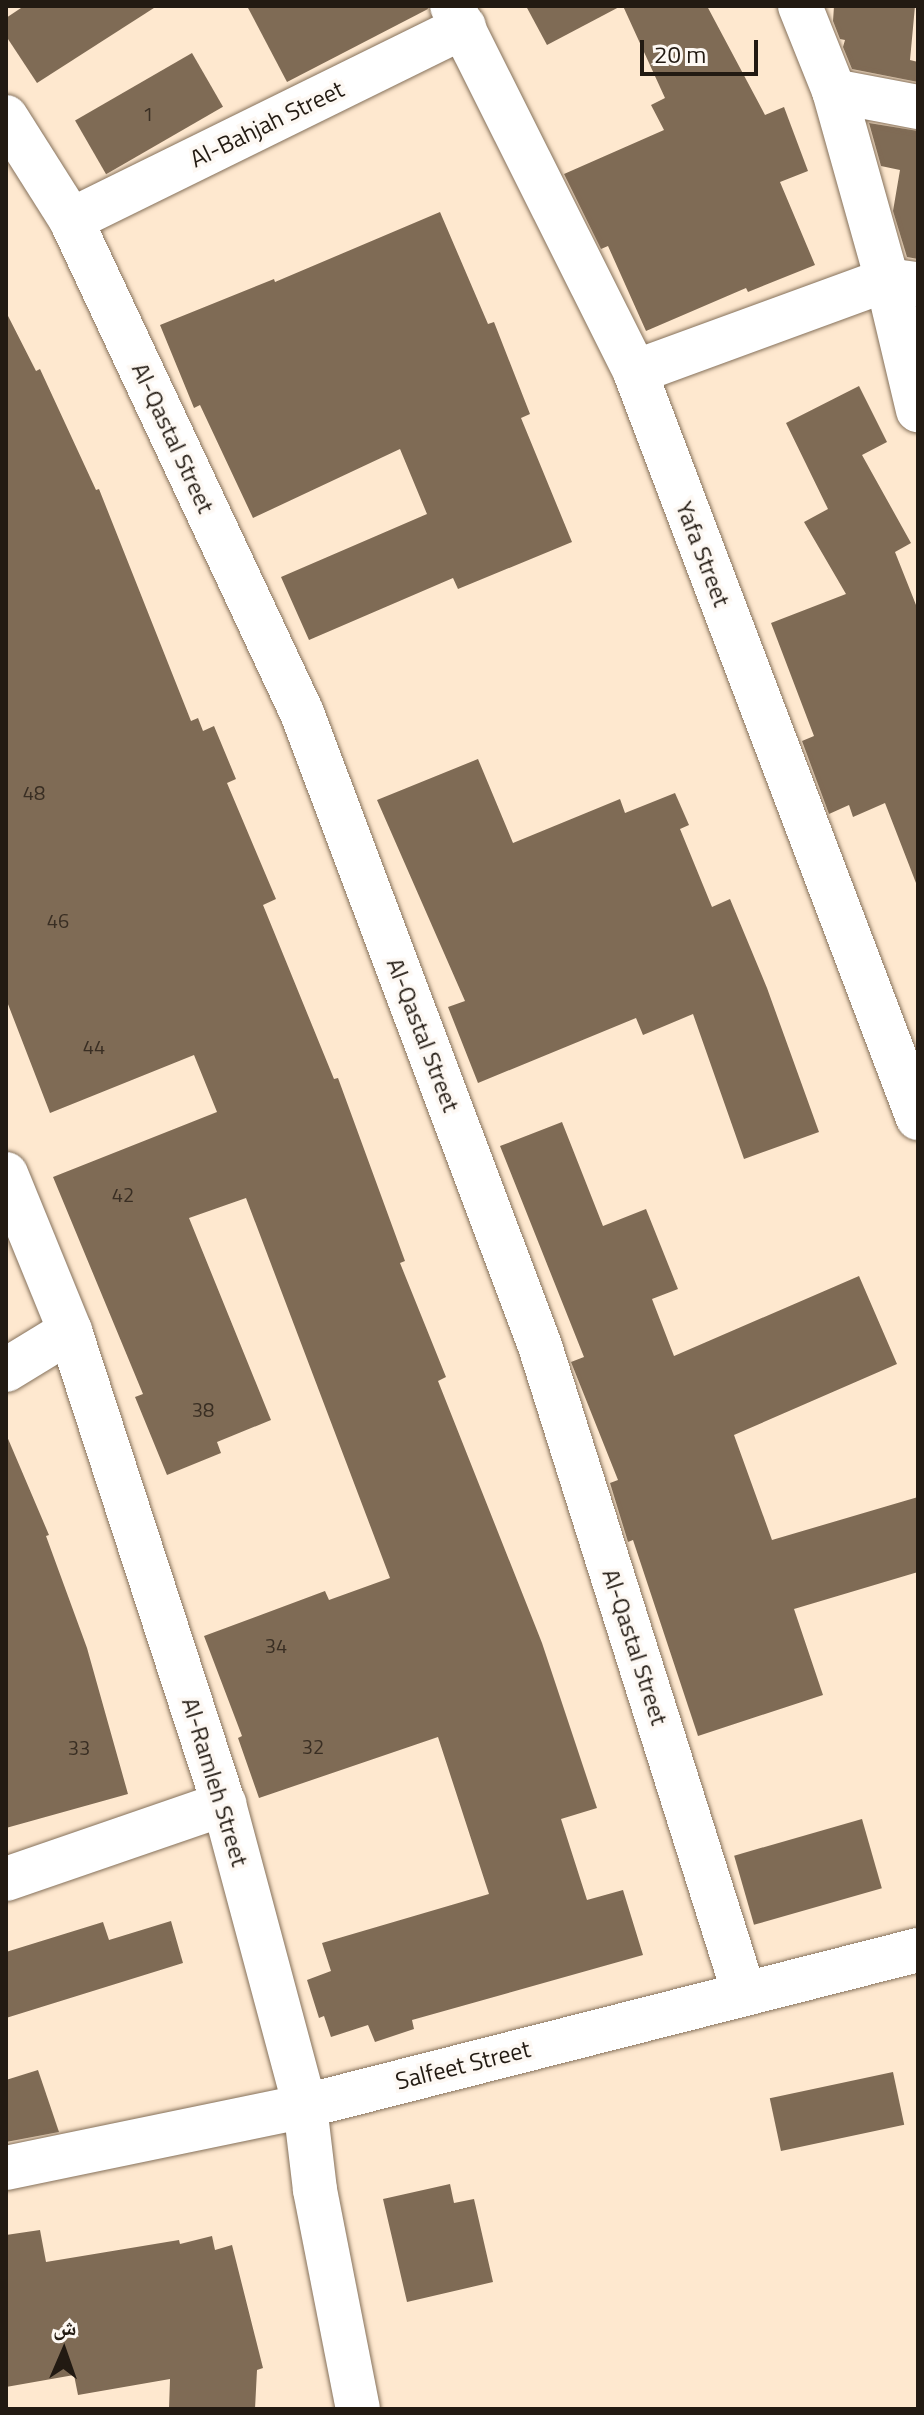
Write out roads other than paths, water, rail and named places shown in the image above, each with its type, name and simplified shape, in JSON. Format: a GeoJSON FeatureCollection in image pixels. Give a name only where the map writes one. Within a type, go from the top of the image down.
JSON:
{"type":"FeatureCollection","features":[{"type":"Feature","properties":{"kind":"street"},"geometry":{"type":"LineString","coordinates":[[800,6],[834,91],[902,282],[918,410]]}},
{"type":"Feature","properties":{"kind":"street","name":"Al-Bahjah Street"},"geometry":{"type":"LineString","coordinates":[[71,220],[458,17]]}},
{"type":"Feature","properties":{"kind":"street","name":"Yafa Street"},"geometry":{"type":"LineString","coordinates":[[458,17],[635,372],[918,1118]]}},
{"type":"Feature","properties":{"kind":"street"},"geometry":{"type":"LineString","coordinates":[[834,91],[918,107]]}},
{"type":"Feature","properties":{"kind":"street","name":"Al-Qastal Street"},"geometry":{"type":"LineString","coordinates":[[6,117],[71,220],[313,742],[540,1346],[744,1993]]}},
{"type":"Feature","properties":{"kind":"street"},"geometry":{"type":"LineString","coordinates":[[635,372],[902,282]]}},
{"type":"Feature","properties":{"kind":"street","name":"Al-Ramleh Street"},"geometry":{"type":"LineString","coordinates":[[6,1174],[70,1331],[224,1804],[305,2106],[315,2190],[358,2409]]}},
{"type":"Feature","properties":{"kind":"street"},"geometry":{"type":"LineString","coordinates":[[6,1370],[70,1331]]}},
{"type":"Feature","properties":{"kind":"street"},"geometry":{"type":"LineString","coordinates":[[6,1879],[224,1804]]}},
{"type":"Feature","properties":{"kind":"street","name":"Salfeet Street"},"geometry":{"type":"LineString","coordinates":[[6,2168],[305,2106],[918,1950]]}}]}
